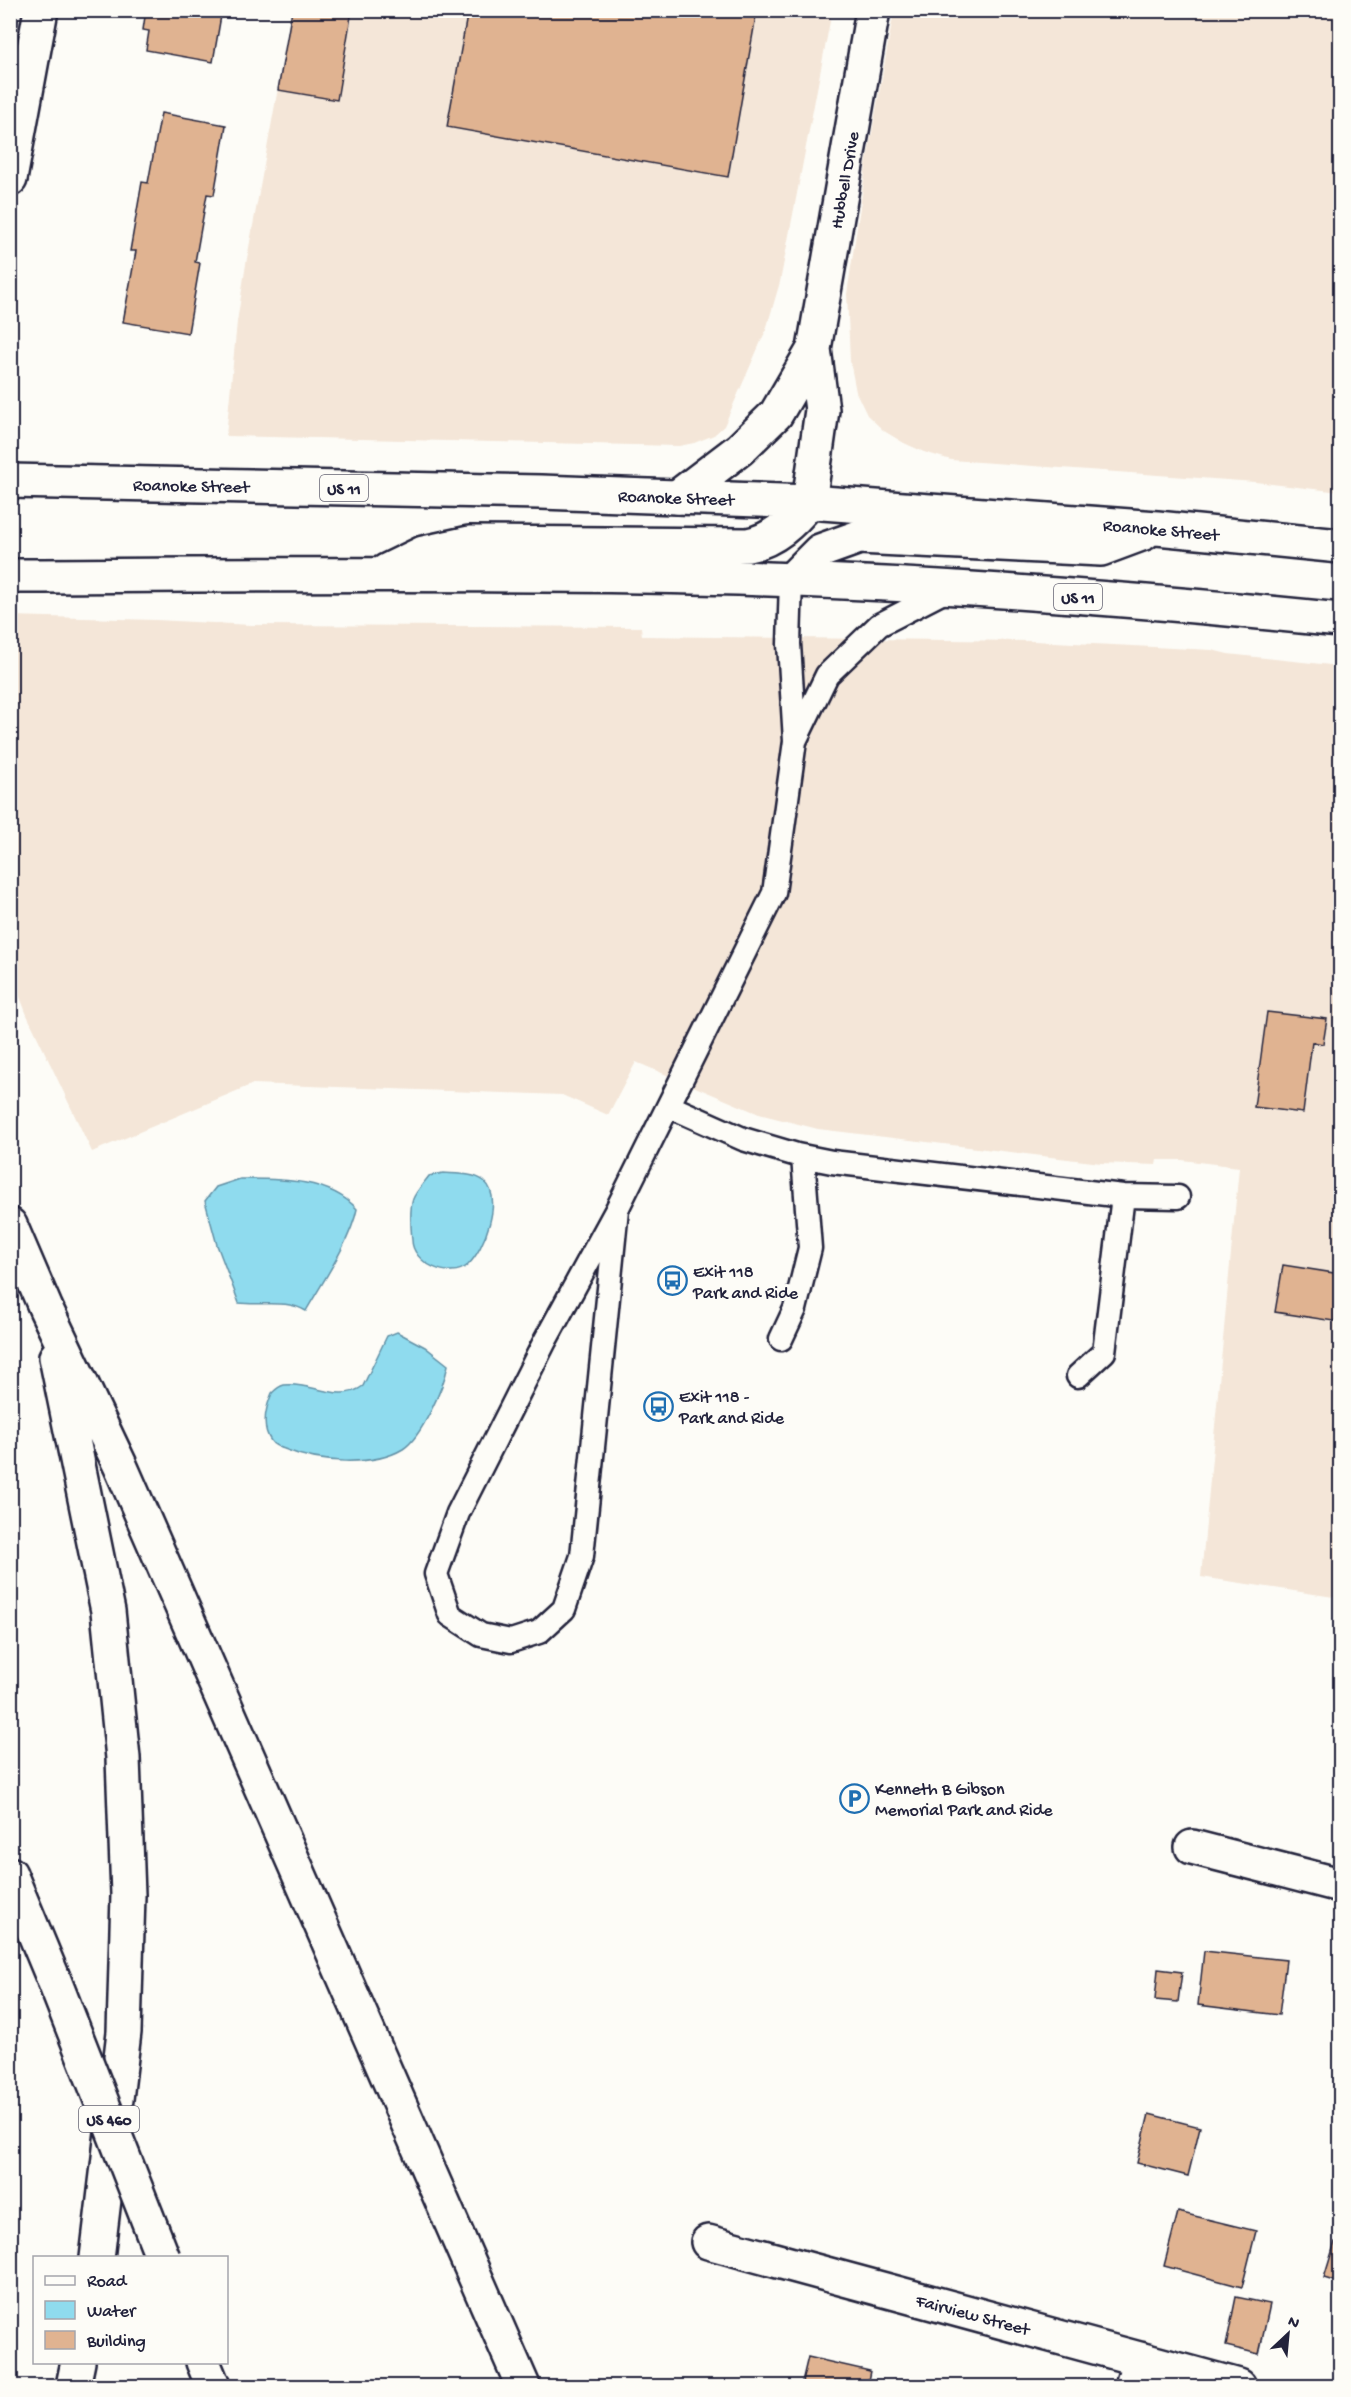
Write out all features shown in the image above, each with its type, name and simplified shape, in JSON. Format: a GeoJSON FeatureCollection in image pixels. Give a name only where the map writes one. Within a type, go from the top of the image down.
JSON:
{"type":"FeatureCollection","features":[{"type":"Feature","properties":{"kind":"main road"},"geometry":{"type":"LineString","coordinates":[[10,179],[41,10]]}},
{"type":"Feature","properties":{"kind":"main road","name":"Hubbell Drive"},"geometry":{"type":"LineString","coordinates":[[809,502],[822,410],[814,349],[873,10]]}},
{"type":"Feature","properties":{"kind":"main road","name":"Hubbell Drive"},"geometry":{"type":"LineString","coordinates":[[677,496],[740,449],[776,414],[814,349]]}},
{"type":"Feature","properties":{"kind":"main road","name":"Roanoke Street"},"geometry":{"type":"LineString","coordinates":[[10,481],[677,496],[809,502],[1157,528],[1341,546]]}},
{"type":"Feature","properties":{"kind":"main road"},"geometry":{"type":"LineString","coordinates":[[379,575],[423,553],[469,543],[748,545],[774,536],[799,515],[809,502]]}},
{"type":"Feature","properties":{"kind":"main road"},"geometry":{"type":"LineString","coordinates":[[791,580],[820,551],[859,537],[1101,549],[1157,528]]}},
{"type":"Feature","properties":{"kind":"main road","name":"US 11"},"geometry":{"type":"LineString","coordinates":[[10,576],[640,576],[791,580],[951,588],[1204,606],[1341,620]]}},
{"type":"Feature","properties":{"kind":"main road"},"geometry":{"type":"LineString","coordinates":[[10,1225],[46,1309],[120,1465],[523,2386]]}},
{"type":"Feature","properties":{"kind":"main road"},"geometry":{"type":"LineString","coordinates":[[46,1309],[108,1611],[123,1758],[128,1895],[124,2032],[97,2256]]}},
{"type":"Feature","properties":{"kind":"main road"},"geometry":{"type":"LineString","coordinates":[[1192,1847],[1341,1885]]}},
{"type":"Feature","properties":{"kind":"main road","name":"US 460"},"geometry":{"type":"LineString","coordinates":[[10,1874],[162,2256]]}},
{"type":"Feature","properties":{"kind":"main road","name":"Fairview Street"},"geometry":{"type":"LineString","coordinates":[[708,2242],[1136,2373],[1239,2386]]}},
{"type":"Feature","properties":{"kind":"main road"},"geometry":{"type":"LineString","coordinates":[[74,2386],[78,2364]]}},
{"type":"Feature","properties":{"kind":"main road"},"geometry":{"type":"LineString","coordinates":[[204,2364],[213,2386]]}},
{"type":"Feature","properties":{"kind":"lane"},"geometry":{"type":"LineString","coordinates":[[617,1209],[582,1556],[564,1609],[539,1632],[511,1641],[481,1635],[450,1615],[436,1574],[458,1514],[545,1341],[617,1209],[774,893],[795,741],[789,644],[791,580]]}},
{"type":"Feature","properties":{"kind":"lane"},"geometry":{"type":"LineString","coordinates":[[795,741],[827,675],[879,625],[951,588]]}},
{"type":"Feature","properties":{"kind":"lane"},"geometry":{"type":"LineString","coordinates":[[669,1106],[743,1139],[803,1157],[1123,1196],[1178,1197]]}},
{"type":"Feature","properties":{"kind":"lane"},"geometry":{"type":"LineString","coordinates":[[781,1339],[795,1309],[810,1248],[803,1157]]}},
{"type":"Feature","properties":{"kind":"lane"},"geometry":{"type":"LineString","coordinates":[[1078,1376],[1104,1352],[1123,1196]]}},
{"type":"Feature","properties":{"kind":"shaded area"},"geometry":{"type":"Polygon","coordinates":[[[292,11],[832,11],[780,282],[766,330],[724,426],[714,435],[679,446],[226,436],[237,322],[246,264],[292,11]]]}},
{"type":"Feature","properties":{"kind":"shaded area"},"geometry":{"type":"Polygon","coordinates":[[[894,11],[1340,11],[1340,492],[1255,482],[951,460],[904,443],[884,431],[867,415],[856,392],[850,361],[847,294],[867,160],[894,11]]]}},
{"type":"Feature","properties":{"kind":"shaded area"},"geometry":{"type":"Polygon","coordinates":[[[11,616],[251,625],[641,627],[642,636],[1034,641],[1212,650],[1228,654],[1340,666],[1340,1598],[1201,1577],[1239,1167],[1182,1160],[1157,1160],[1156,1165],[1101,1163],[818,1129],[759,1114],[636,1062],[608,1115],[562,1095],[253,1084],[92,1152],[27,1015],[11,974],[11,616]]]}},
{"type":"Feature","properties":{"kind":"water"},"geometry":{"type":"Polygon","coordinates":[[[443,1173],[464,1174],[480,1178],[490,1189],[492,1199],[490,1224],[480,1248],[468,1265],[452,1271],[433,1267],[425,1262],[418,1256],[412,1240],[411,1214],[414,1196],[429,1176],[443,1173]]]}},
{"type":"Feature","properties":{"kind":"water"},"geometry":{"type":"Polygon","coordinates":[[[240,1179],[303,1182],[332,1191],[357,1209],[342,1248],[306,1311],[282,1304],[239,1303],[217,1245],[205,1201],[216,1187],[240,1179]]]}},
{"type":"Feature","properties":{"kind":"water"},"geometry":{"type":"Polygon","coordinates":[[[397,1332],[425,1347],[448,1365],[425,1423],[410,1443],[391,1455],[377,1459],[345,1461],[314,1458],[280,1448],[272,1443],[266,1430],[265,1417],[273,1392],[282,1386],[294,1385],[334,1393],[354,1391],[363,1386],[387,1336],[397,1332]]]}},
{"type":"Feature","properties":{"kind":"building"},"geometry":{"type":"Polygon","coordinates":[[[146,10],[222,10],[213,62],[146,50],[149,31],[143,30],[146,10]]]}},
{"type":"Feature","properties":{"kind":"building"},"geometry":{"type":"Polygon","coordinates":[[[292,10],[352,10],[337,100],[278,90],[292,10]]]}},
{"type":"Feature","properties":{"kind":"building"},"geometry":{"type":"Polygon","coordinates":[[[468,10],[757,10],[728,177],[447,127],[468,10]]]}},
{"type":"Feature","properties":{"kind":"building"},"geometry":{"type":"Polygon","coordinates":[[[161,113],[226,125],[214,195],[207,194],[195,262],[200,263],[188,333],[123,322],[136,251],[130,251],[142,182],[148,183],[161,113]]]}},
{"type":"Feature","properties":{"kind":"building"},"geometry":{"type":"Polygon","coordinates":[[[1267,1012],[1327,1019],[1323,1044],[1312,1042],[1303,1113],[1254,1107],[1267,1012]]]}},
{"type":"Feature","properties":{"kind":"building"},"geometry":{"type":"Polygon","coordinates":[[[1283,1265],[1340,1274],[1340,1322],[1275,1312],[1283,1265]]]}},
{"type":"Feature","properties":{"kind":"building"},"geometry":{"type":"Polygon","coordinates":[[[1204,1951],[1286,1960],[1279,2015],[1198,2005],[1204,1951]]]}},
{"type":"Feature","properties":{"kind":"building"},"geometry":{"type":"Polygon","coordinates":[[[1158,1969],[1182,1972],[1178,2002],[1155,2000],[1158,1969]]]}},
{"type":"Feature","properties":{"kind":"building"},"geometry":{"type":"Polygon","coordinates":[[[1149,2114],[1200,2127],[1188,2176],[1137,2163],[1149,2114]]]}},
{"type":"Feature","properties":{"kind":"building"},"geometry":{"type":"Polygon","coordinates":[[[1178,2212],[1256,2231],[1242,2287],[1164,2266],[1178,2212]]]}},
{"type":"Feature","properties":{"kind":"building"},"geometry":{"type":"Polygon","coordinates":[[[1335,2242],[1340,2244],[1340,2283],[1324,2278],[1335,2242]]]}},
{"type":"Feature","properties":{"kind":"building"},"geometry":{"type":"Polygon","coordinates":[[[1236,2297],[1270,2304],[1259,2354],[1226,2346],[1236,2297]]]}},
{"type":"Feature","properties":{"kind":"building"},"geometry":{"type":"Polygon","coordinates":[[[808,2357],[870,2371],[867,2386],[801,2386],[808,2357]]]}},
{"type":"Feature","properties":{"kind":"place","name":"Exit 118 Park and Ride"},"geometry":{"type":"Point","coordinates":[672,1281]}},
{"type":"Feature","properties":{"kind":"place","name":"Exit 118 - Park and Ride"},"geometry":{"type":"Point","coordinates":[658,1406]}},
{"type":"Feature","properties":{"kind":"place","name":"Kenneth B Gibson Memorial Park and Ride"},"geometry":{"type":"Point","coordinates":[854,1798]}}]}
